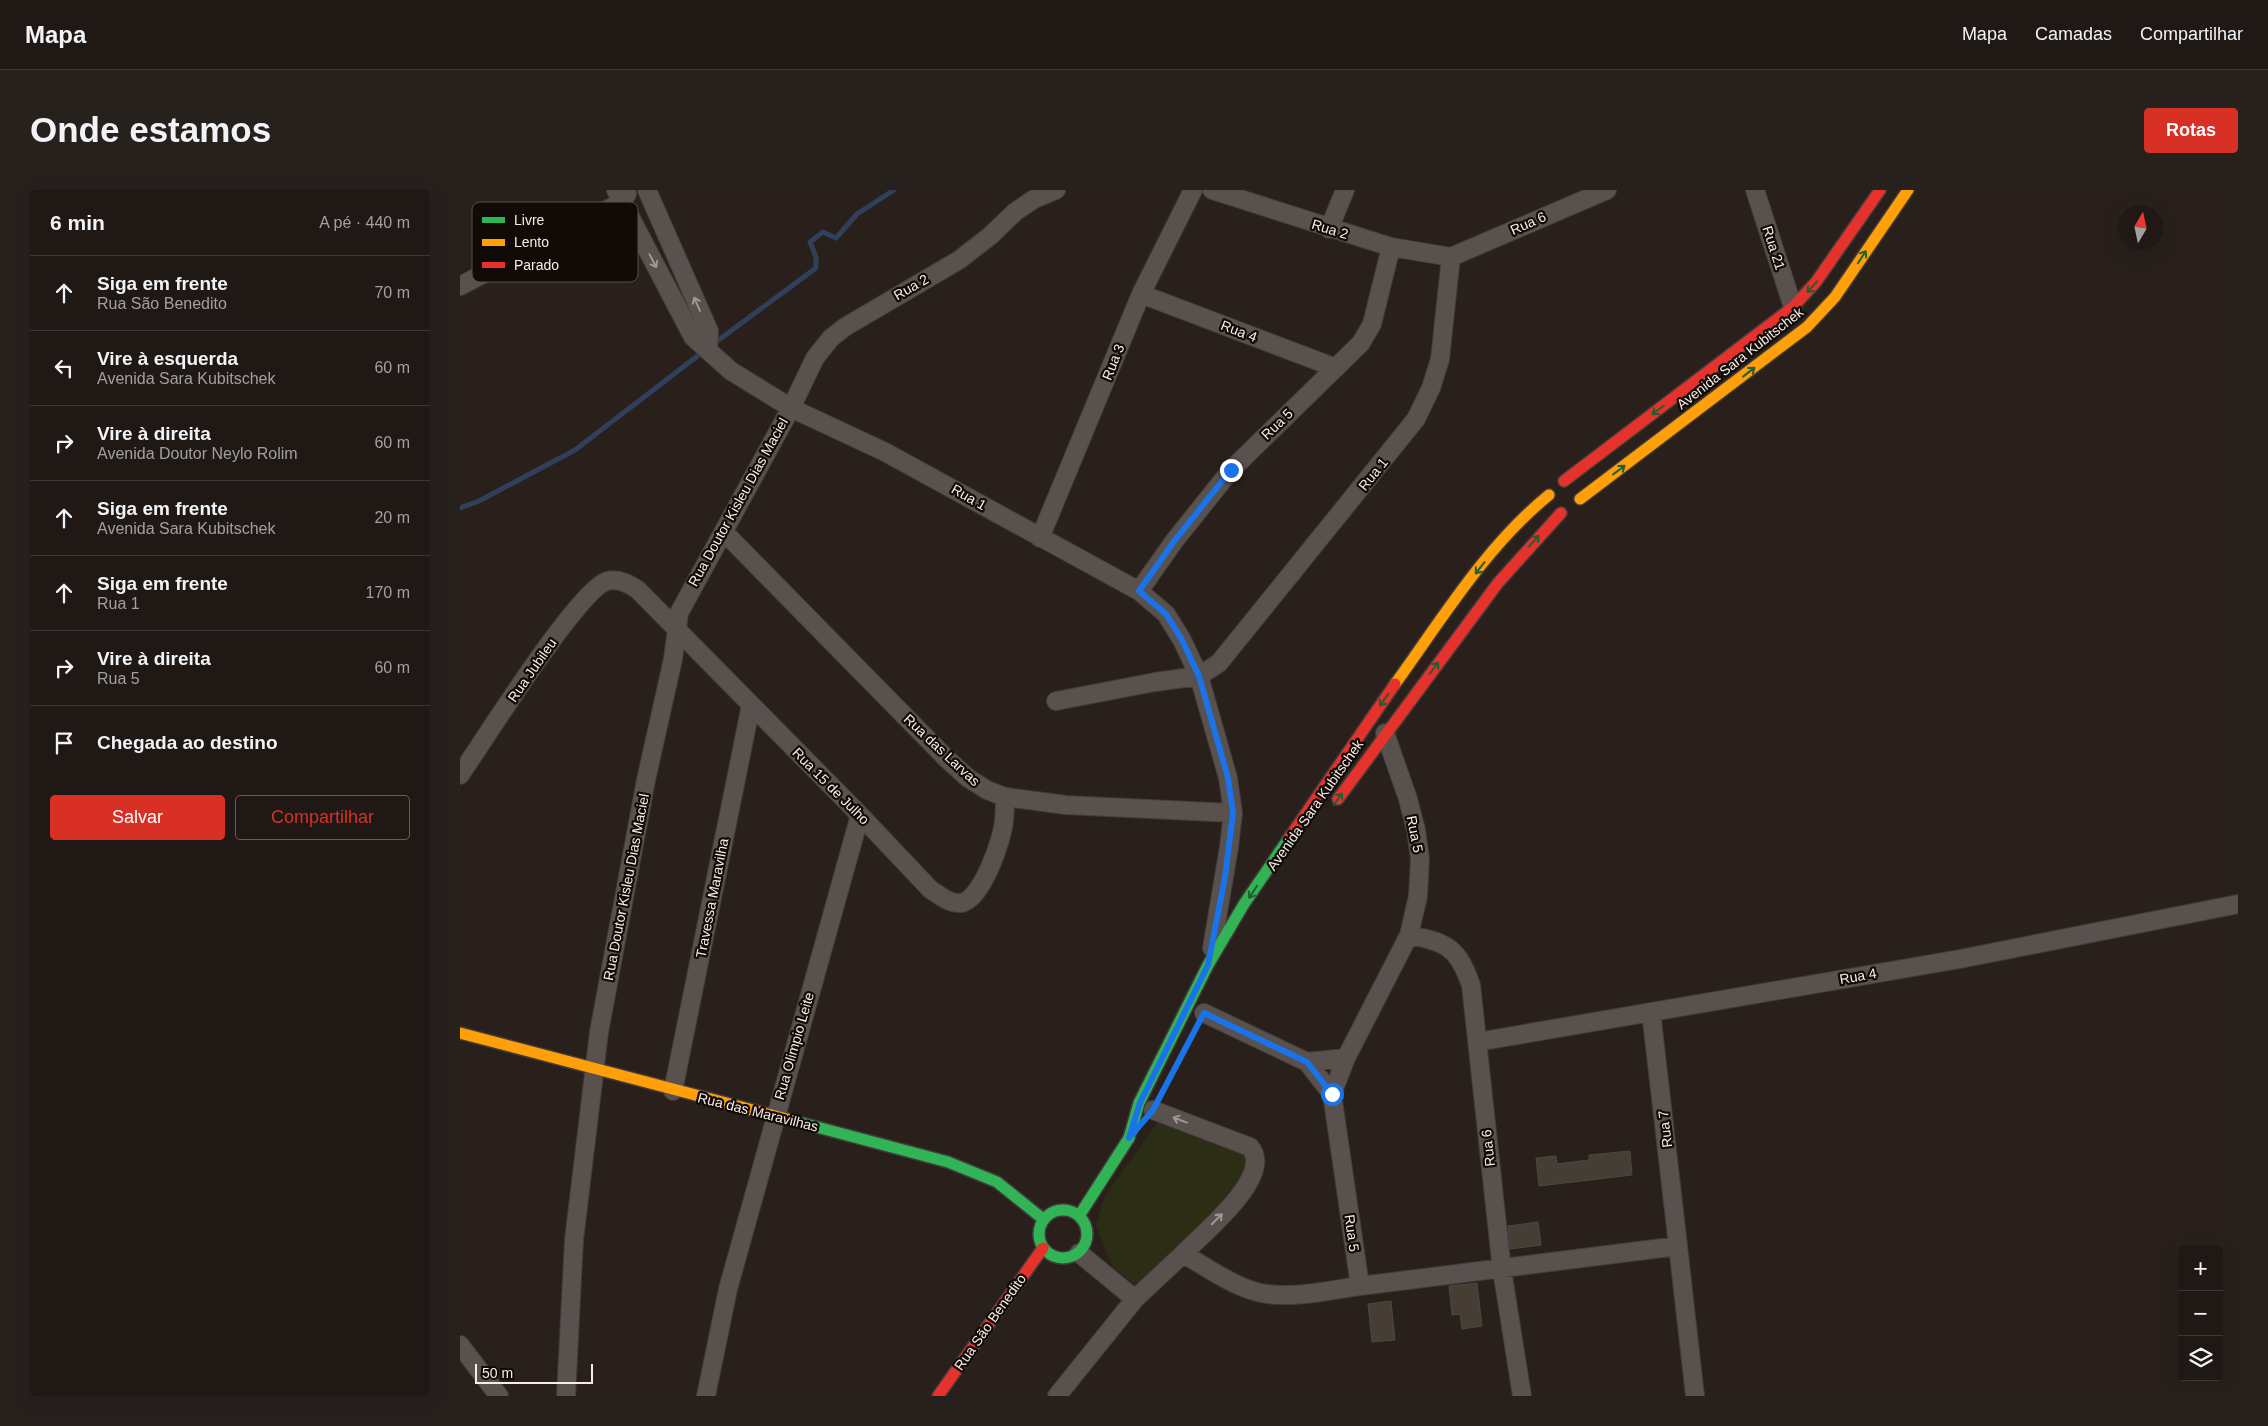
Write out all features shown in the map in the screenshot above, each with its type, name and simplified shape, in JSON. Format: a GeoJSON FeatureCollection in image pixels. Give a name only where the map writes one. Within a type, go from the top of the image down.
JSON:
{"type":"FeatureCollection","features":[{"type":"Feature","properties":{"kind":"main road","name":"Avenida Sara Kubitschek"},"geometry":{"type":"LineString","coordinates":[[1129,1138],[1140,1103],[1208,965],[1244,904],[1369,720],[1466,587],[1522,517],[1549,495],[1552,487],[1564,481],[1793,307],[1816,282],[1880,190]]}},
{"type":"Feature","properties":{"kind":"main road","name":"Avenida Sara Kubitschek"},"geometry":{"type":"LineString","coordinates":[[1333,806],[1498,583],[1561,513],[1574,510],[1580,499],[1807,327],[1835,297],[1908,190]]}},
{"type":"Feature","properties":{"kind":"main road"},"geometry":{"type":"LineString","coordinates":[[1564,481],[1570,482],[1578,489],[1580,499]]}},
{"type":"Feature","properties":{"kind":"main road"},"geometry":{"type":"LineString","coordinates":[[1549,495],[1553,508],[1561,513]]}},
{"type":"Feature","properties":{"kind":"main road","name":"Rua das Maravilhas"},"geometry":{"type":"LineString","coordinates":[[460,1033],[974,1171],[997,1182],[1043,1219]]}},
{"type":"Feature","properties":{"kind":"main road"},"geometry":{"type":"LineString","coordinates":[[1079,1216],[1129,1138],[1155,1105]]}},
{"type":"Feature","properties":{"kind":"main road"},"geometry":{"type":"LineString","coordinates":[[1065,1210],[1079,1216],[1087,1228],[1087,1241],[1079,1253],[1064,1259],[1056,1258],[1042,1248],[1038,1234],[1043,1219],[1049,1214],[1065,1210]]}},
{"type":"Feature","properties":{"kind":"main road","name":"Rua São Benedito"},"geometry":{"type":"LineString","coordinates":[[938,1396],[1042,1248]]}},
{"type":"Feature","properties":{"kind":"street"},"geometry":{"type":"LineString","coordinates":[[647,190],[709,331],[708,350]]}},
{"type":"Feature","properties":{"kind":"street","name":"Rua 2"},"geometry":{"type":"LineString","coordinates":[[791,408],[815,358],[831,338],[864,314],[959,260],[990,236],[1015,212],[1034,199],[1056,190]]}},
{"type":"Feature","properties":{"kind":"street","name":"Rua 3"},"geometry":{"type":"LineString","coordinates":[[1040,538],[1141,294],[1193,190]]}},
{"type":"Feature","properties":{"kind":"street","name":"Rua 2"},"geometry":{"type":"LineString","coordinates":[[1212,190],[1329,229],[1391,247],[1451,257]]}},
{"type":"Feature","properties":{"kind":"street"},"geometry":{"type":"LineString","coordinates":[[1329,229],[1345,190]]}},
{"type":"Feature","properties":{"kind":"street","name":"Rua 6"},"geometry":{"type":"LineString","coordinates":[[1451,257],[1602,190]]}},
{"type":"Feature","properties":{"kind":"street","name":"Rua 21"},"geometry":{"type":"LineString","coordinates":[[1755,190],[1793,307]]}},
{"type":"Feature","properties":{"kind":"street"},"geometry":{"type":"LineString","coordinates":[[608,202],[622,194]]}},
{"type":"Feature","properties":{"kind":"street","name":"Rua 1"},"geometry":{"type":"LineString","coordinates":[[638,226],[693,337],[731,371],[791,408],[894,456],[1139,591],[1166,614],[1182,640],[1199,676],[1228,778],[1233,813],[1225,877],[1208,965]]}},
{"type":"Feature","properties":{"kind":"street","name":"Rua 5"},"geometry":{"type":"LineString","coordinates":[[1139,591],[1175,540],[1231,470],[1361,343],[1372,324],[1391,247]]}},
{"type":"Feature","properties":{"kind":"street","name":"Rua 1"},"geometry":{"type":"LineString","coordinates":[[1056,701],[1155,682],[1199,676],[1219,663],[1416,419],[1440,359],[1451,257]]}},
{"type":"Feature","properties":{"kind":"street"},"geometry":{"type":"LineString","coordinates":[[460,286],[472,279]]}},
{"type":"Feature","properties":{"kind":"street","name":"Rua 4"},"geometry":{"type":"LineString","coordinates":[[1141,294],[1336,368]]}},
{"type":"Feature","properties":{"kind":"street","name":"Rua Doutor Kisleu Dias Maciel"},"geometry":{"type":"LineString","coordinates":[[566,1396],[574,1240],[594,1069],[646,780],[679,613],[684,600],[724,532],[791,408]]}},
{"type":"Feature","properties":{"kind":"street","name":"Rua das Larvas"},"geometry":{"type":"LineString","coordinates":[[724,532],[946,758],[986,790],[1005,797],[1066,805],[1233,813]]}},
{"type":"Feature","properties":{"kind":"street","name":"Rua 15 de Julho"},"geometry":{"type":"LineString","coordinates":[[617,580],[628,583],[638,590],[860,815],[930,889],[944,899],[962,903],[970,899],[992,864],[1004,821],[1005,797]]}},
{"type":"Feature","properties":{"kind":"street","name":"Rua Jubileu"},"geometry":{"type":"LineString","coordinates":[[460,775],[539,657],[580,604],[598,586],[606,581],[617,580]]}},
{"type":"Feature","properties":{"kind":"street","name":"Travessa Maravilha"},"geometry":{"type":"LineString","coordinates":[[673,1091],[751,705]]}},
{"type":"Feature","properties":{"kind":"street","name":"Rua 5"},"geometry":{"type":"LineString","coordinates":[[1360,1286],[1332,1094],[1346,1058],[1409,935],[1418,896],[1420,859],[1416,830],[1408,799],[1385,734]]}},
{"type":"Feature","properties":{"kind":"street","name":"Rua Olimpio Leite"},"geometry":{"type":"LineString","coordinates":[[706,1396],[728,1289],[774,1116],[860,815]]}},
{"type":"Feature","properties":{"kind":"street","name":"Rua 4"},"geometry":{"type":"LineString","coordinates":[[1477,1042],[1960,959],[2238,904]]}},
{"type":"Feature","properties":{"kind":"street","name":"Rua 6"},"geometry":{"type":"LineString","coordinates":[[1409,935],[1430,938],[1450,948],[1464,963],[1471,985],[1502,1270],[1522,1396]]}},
{"type":"Feature","properties":{"kind":"street","name":"Rua 7"},"geometry":{"type":"LineString","coordinates":[[1651,1012],[1678,1246]]}},
{"type":"Feature","properties":{"kind":"street"},"geometry":{"type":"LineString","coordinates":[[1204,1014],[1307,1062],[1332,1094]]}},
{"type":"Feature","properties":{"kind":"street"},"geometry":{"type":"LineString","coordinates":[[1307,1062],[1346,1058]]}},
{"type":"Feature","properties":{"kind":"street"},"geometry":{"type":"LineString","coordinates":[[1057,1396],[1135,1299],[1183,1254],[1246,1189],[1256,1160],[1255,1153],[1250,1147],[1155,1105]]}},
{"type":"Feature","properties":{"kind":"street"},"geometry":{"type":"LineString","coordinates":[[1183,1254],[1238,1285],[1266,1294],[1298,1293],[1502,1270],[1678,1246],[1695,1396]]}},
{"type":"Feature","properties":{"kind":"street"},"geometry":{"type":"LineString","coordinates":[[1079,1253],[1135,1299]]}},
{"type":"Feature","properties":{"kind":"street"},"geometry":{"type":"LineString","coordinates":[[460,1345],[498,1396]]}},
{"type":"Feature","properties":{"kind":"green space"},"geometry":{"type":"Polygon","coordinates":[[[1159,1120],[1246,1153],[1245,1182],[1140,1289],[1113,1267],[1096,1225],[1105,1196],[1159,1120]]]}},
{"type":"Feature","properties":{"kind":"building"},"geometry":{"type":"Polygon","coordinates":[[[1630,1151],[1632,1175],[1539,1186],[1536,1158],[1556,1156],[1557,1164],[1589,1160],[1589,1155],[1630,1151]]]}},
{"type":"Feature","properties":{"kind":"building"},"geometry":{"type":"Polygon","coordinates":[[[1538,1222],[1541,1245],[1510,1249],[1508,1226],[1538,1222]]]}},
{"type":"Feature","properties":{"kind":"building"},"geometry":{"type":"Polygon","coordinates":[[[1477,1283],[1482,1326],[1462,1329],[1460,1314],[1452,1315],[1449,1286],[1477,1283]]]}},
{"type":"Feature","properties":{"kind":"building"},"geometry":{"type":"Polygon","coordinates":[[[1391,1301],[1395,1340],[1372,1342],[1368,1304],[1391,1301]]]}},
{"type":"Feature","properties":{"kind":"waterway"},"geometry":{"type":"LineString","coordinates":[[716,342],[816,268],[816,257],[810,242],[823,232],[836,238],[857,214],[894,190]]}},
{"type":"Feature","properties":{"kind":"waterway"},"geometry":{"type":"LineString","coordinates":[[460,508],[479,501],[575,450],[700,354]]}},
{"type":"Feature","properties":{"kind":"traffic: fast"},"geometry":{"type":"LineString","coordinates":[[1079,1216],[1129,1138],[1139,1103],[1208,965],[1244,904],[1289,838]]}},
{"type":"Feature","properties":{"kind":"traffic: fast"},"geometry":{"type":"LineString","coordinates":[[798,1122],[948,1162],[997,1182],[1043,1219]]}},
{"type":"Feature","properties":{"kind":"traffic: fast"},"geometry":{"type":"LineString","coordinates":[[1058,1210],[1068,1210],[1077,1214],[1083,1220],[1086,1225],[1087,1234],[1086,1243],[1077,1254],[1068,1258],[1058,1258],[1049,1254],[1043,1248],[1039,1239],[1039,1229],[1043,1220],[1049,1214],[1058,1210]]}},
{"type":"Feature","properties":{"kind":"traffic: slow"},"geometry":{"type":"LineString","coordinates":[[1580,499],[1807,327],[1835,297],[1908,190]]}},
{"type":"Feature","properties":{"kind":"traffic: slow"},"geometry":{"type":"LineString","coordinates":[[1395,684],[1485,560],[1526,515],[1549,495]]}},
{"type":"Feature","properties":{"kind":"traffic: slow"},"geometry":{"type":"LineString","coordinates":[[460,1033],[798,1122]]}},
{"type":"Feature","properties":{"kind":"traffic: jam"},"geometry":{"type":"LineString","coordinates":[[1564,481],[1793,307],[1816,282],[1880,190]]}},
{"type":"Feature","properties":{"kind":"traffic: jam"},"geometry":{"type":"LineString","coordinates":[[1338,799],[1498,583],[1561,513]]}},
{"type":"Feature","properties":{"kind":"traffic: jam"},"geometry":{"type":"LineString","coordinates":[[1289,838],[1395,684]]}},
{"type":"Feature","properties":{"kind":"traffic: jam"},"geometry":{"type":"LineString","coordinates":[[938,1396],[1043,1248]]}},
{"type":"Feature","properties":{"kind":"route"},"geometry":{"type":"LineString","coordinates":[[1231,470],[1175,540],[1139,591],[1166,614],[1182,640],[1199,676],[1228,778],[1233,813],[1230,848],[1208,965],[1140,1103],[1129,1138],[1153,1110],[1204,1013],[1307,1062],[1332,1094]]}}]}
